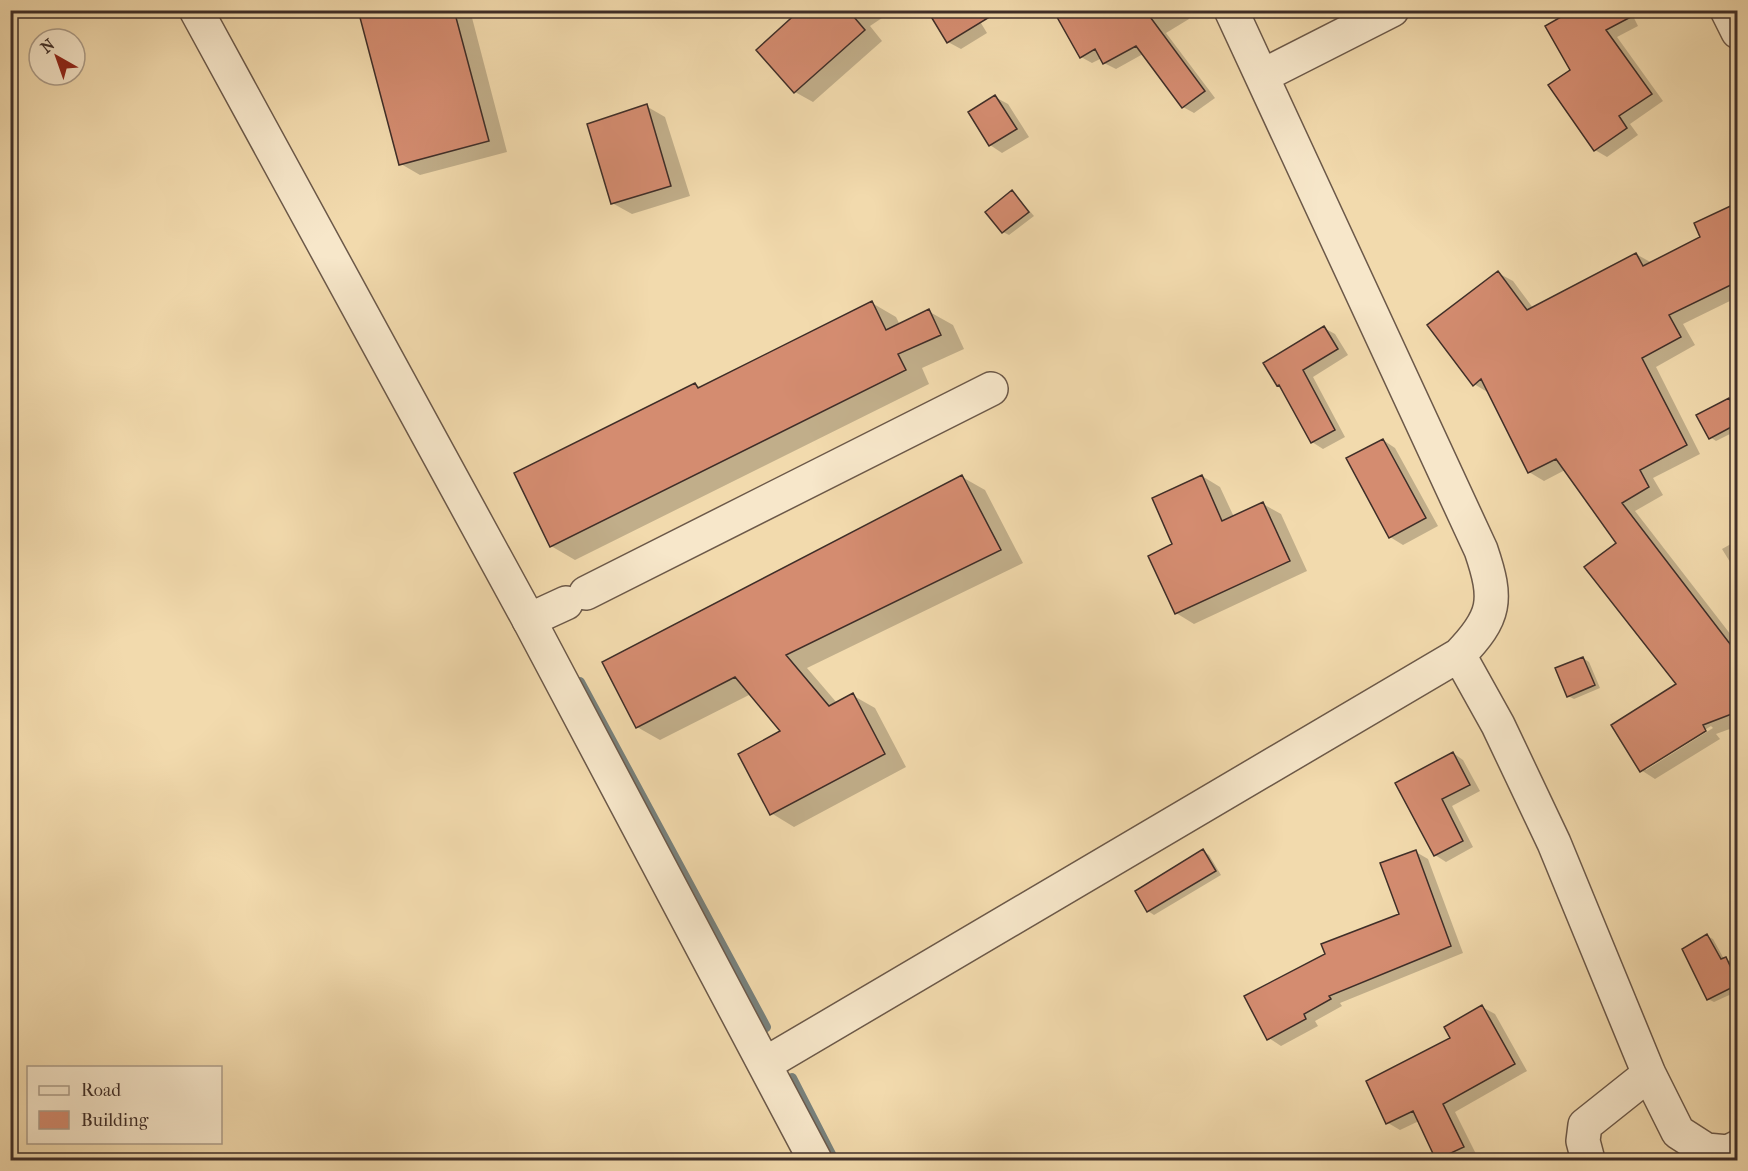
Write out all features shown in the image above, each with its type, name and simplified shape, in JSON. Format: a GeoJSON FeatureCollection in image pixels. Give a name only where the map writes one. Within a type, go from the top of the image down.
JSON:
{"type":"FeatureCollection","features":[{"type":"Feature","properties":{"kind":"street"},"geometry":{"type":"LineString","coordinates":[[196,10],[529,620],[765,1064],[814,1161]]}},
{"type":"Feature","properties":{"kind":"street"},"geometry":{"type":"LineString","coordinates":[[765,1064],[1459,655],[1479,634],[1491,609],[1491,580],[1481,550],[1231,10]]}},
{"type":"Feature","properties":{"kind":"street"},"geometry":{"type":"LineString","coordinates":[[1262,76],[1392,10]]}},
{"type":"Feature","properties":{"kind":"street"},"geometry":{"type":"LineString","coordinates":[[1727,10],[1737,32]]}},
{"type":"Feature","properties":{"kind":"street"},"geometry":{"type":"LineString","coordinates":[[529,620],[991,389]]}},
{"type":"Feature","properties":{"kind":"street"},"geometry":{"type":"LineString","coordinates":[[1459,655],[1498,724],[1554,843],[1649,1074],[1677,1132],[1706,1150],[1728,1152],[1737,1148]]}},
{"type":"Feature","properties":{"kind":"street"},"geometry":{"type":"LineString","coordinates":[[1588,1161],[1583,1141],[1584,1125],[1649,1074]]}},
{"type":"Feature","properties":{"kind":"building"},"geometry":{"type":"Polygon","coordinates":[[[358,10],[454,10],[489,141],[399,165],[358,10]]]}},
{"type":"Feature","properties":{"kind":"building"},"geometry":{"type":"Polygon","coordinates":[[[800,10],[848,10],[865,30],[794,93],[756,50],[800,10]]]}},
{"type":"Feature","properties":{"kind":"building"},"geometry":{"type":"Polygon","coordinates":[[[927,10],[1001,10],[947,43],[927,10]]]}},
{"type":"Feature","properties":{"kind":"building"},"geometry":{"type":"Polygon","coordinates":[[[1053,10],[1145,10],[1205,91],[1182,108],[1136,46],[1103,64],[1095,49],[1080,58],[1053,10]]]}},
{"type":"Feature","properties":{"kind":"building"},"geometry":{"type":"Polygon","coordinates":[[[1573,10],[1644,10],[1606,30],[1652,94],[1619,116],[1627,128],[1594,151],[1548,85],[1570,70],[1545,26],[1573,10]]]}},
{"type":"Feature","properties":{"kind":"building"},"geometry":{"type":"Polygon","coordinates":[[[995,95],[1017,129],[989,146],[968,112],[995,95]]]}},
{"type":"Feature","properties":{"kind":"building"},"geometry":{"type":"Polygon","coordinates":[[[647,104],[671,186],[611,204],[587,124],[647,104]]]}},
{"type":"Feature","properties":{"kind":"building"},"geometry":{"type":"Polygon","coordinates":[[[1012,190],[1029,212],[1002,233],[985,212],[1012,190]]]}},
{"type":"Feature","properties":{"kind":"building"},"geometry":{"type":"Polygon","coordinates":[[[1737,203],[1737,282],[1669,315],[1681,337],[1642,358],[1687,445],[1640,470],[1649,487],[1622,503],[1737,653],[1737,712],[1703,725],[1706,731],[1640,772],[1611,725],[1676,684],[1584,567],[1616,543],[1556,459],[1528,473],[1481,379],[1473,386],[1427,325],[1498,271],[1527,310],[1636,253],[1643,266],[1700,237],[1694,223],[1737,203]]]}},
{"type":"Feature","properties":{"kind":"building"},"geometry":{"type":"Polygon","coordinates":[[[872,301],[886,330],[929,309],[941,335],[898,354],[906,370],[550,547],[514,473],[695,383],[698,388],[872,301]]]}},
{"type":"Feature","properties":{"kind":"building"},"geometry":{"type":"Polygon","coordinates":[[[1324,326],[1338,349],[1303,370],[1335,430],[1311,443],[1279,385],[1277,386],[1263,363],[1324,326]]]}},
{"type":"Feature","properties":{"kind":"building"},"geometry":{"type":"Polygon","coordinates":[[[1729,398],[1737,414],[1737,424],[1709,439],[1696,415],[1729,398]]]}},
{"type":"Feature","properties":{"kind":"building"},"geometry":{"type":"Polygon","coordinates":[[[1383,439],[1426,518],[1389,538],[1346,458],[1383,439]]]}},
{"type":"Feature","properties":{"kind":"building"},"geometry":{"type":"Polygon","coordinates":[[[962,475],[1001,550],[786,655],[829,706],[853,693],[885,754],[770,815],[738,754],[780,731],[735,677],[636,728],[602,662],[962,475]]]}},
{"type":"Feature","properties":{"kind":"building"},"geometry":{"type":"Polygon","coordinates":[[[1202,475],[1222,521],[1263,502],[1290,561],[1175,614],[1148,556],[1172,544],[1152,498],[1202,475]]]}},
{"type":"Feature","properties":{"kind":"building"},"geometry":{"type":"Polygon","coordinates":[[[1583,657],[1595,685],[1567,697],[1555,668],[1583,657]]]}},
{"type":"Feature","properties":{"kind":"building"},"geometry":{"type":"Polygon","coordinates":[[[1453,752],[1470,785],[1442,799],[1463,841],[1434,856],[1395,783],[1453,752]]]}},
{"type":"Feature","properties":{"kind":"building"},"geometry":{"type":"Polygon","coordinates":[[[1203,849],[1216,871],[1147,912],[1135,891],[1203,849]]]}},
{"type":"Feature","properties":{"kind":"building"},"geometry":{"type":"Polygon","coordinates":[[[1416,850],[1451,946],[1329,996],[1331,999],[1304,1014],[1306,1019],[1267,1040],[1244,996],[1325,954],[1321,944],[1399,914],[1380,863],[1416,850]]]}},
{"type":"Feature","properties":{"kind":"building"},"geometry":{"type":"Polygon","coordinates":[[[1707,934],[1721,959],[1726,957],[1737,985],[1707,1000],[1682,949],[1707,934]]]}},
{"type":"Feature","properties":{"kind":"building"},"geometry":{"type":"Polygon","coordinates":[[[1482,1005],[1515,1064],[1443,1104],[1464,1147],[1436,1160],[1413,1111],[1386,1124],[1366,1081],[1450,1038],[1444,1027],[1482,1005]]]}},
{"type":"Feature","properties":{"kind":"waterway"},"geometry":{"type":"LineString","coordinates":[[580,682],[766,1027]]}},
{"type":"Feature","properties":{"kind":"waterway"},"geometry":{"type":"LineString","coordinates":[[792,1078],[834,1160]]}}]}
